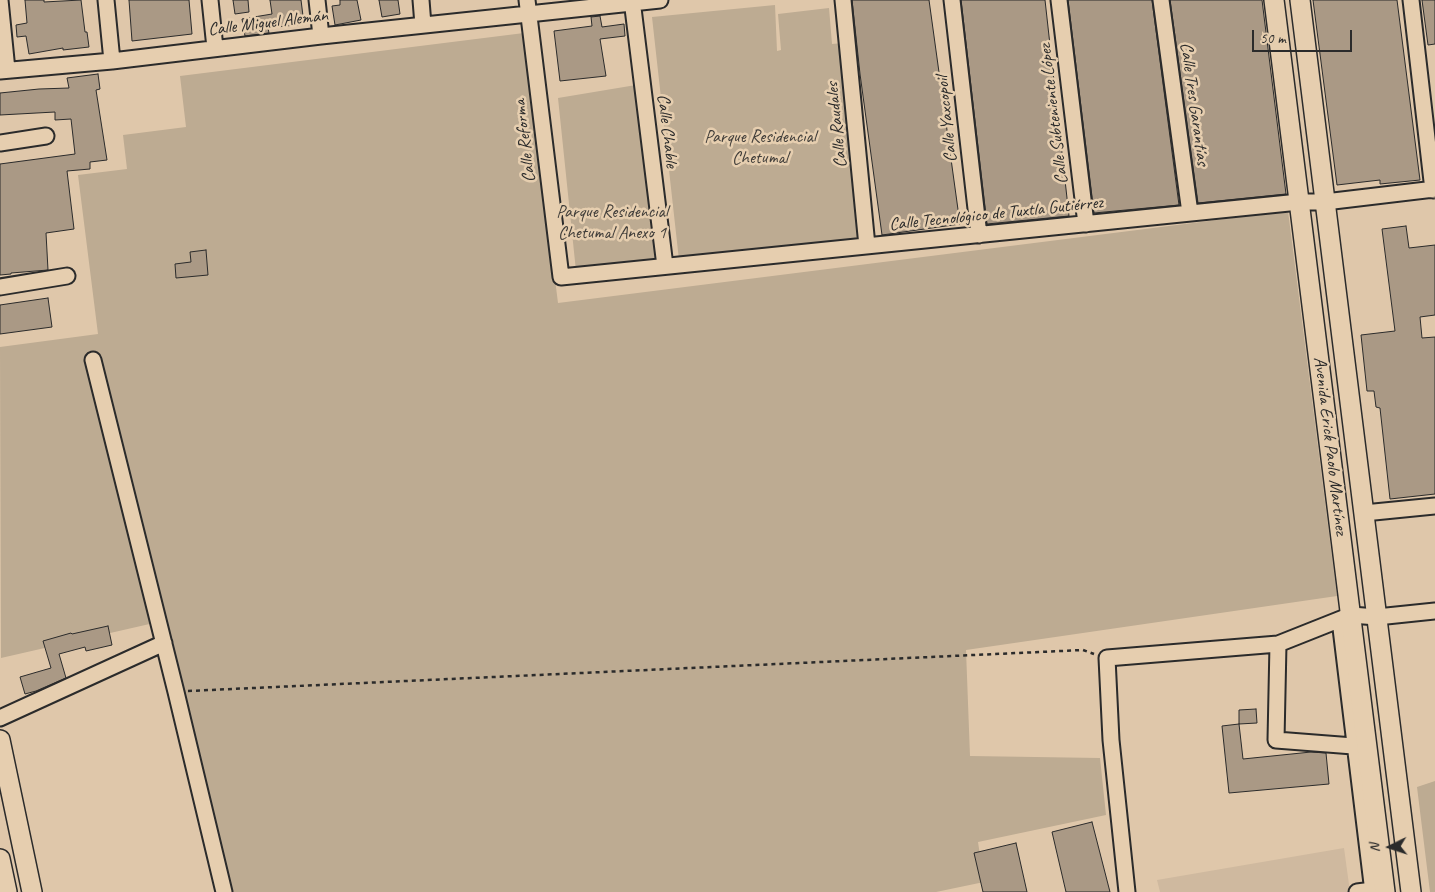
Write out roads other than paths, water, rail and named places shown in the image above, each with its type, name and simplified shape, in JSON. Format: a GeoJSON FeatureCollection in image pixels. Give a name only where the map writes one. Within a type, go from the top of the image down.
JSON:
{"type":"FeatureCollection","features":[{"type":"Feature","properties":{"kind":"main road","name":"Avenida Erick Paolo Martínez"},"geometry":{"type":"LineString","coordinates":[[1274,0],[1299,202],[1377,891]]}},
{"type":"Feature","properties":{"kind":"main road","name":"Avenida Erick Paolo Martínez"},"geometry":{"type":"LineString","coordinates":[[1300,0],[1411,892]]}},
{"type":"Feature","properties":{"kind":"main road"},"geometry":{"type":"LineString","coordinates":[[0,740],[32,892]]}},
{"type":"Feature","properties":{"kind":"main road"},"geometry":{"type":"LineString","coordinates":[[0,859],[7,892]]}},
{"type":"Feature","properties":{"kind":"street"},"geometry":{"type":"LineString","coordinates":[[0,0],[4,70]]}},
{"type":"Feature","properties":{"kind":"street"},"geometry":{"type":"LineString","coordinates":[[106,0],[112,61]]}},
{"type":"Feature","properties":{"kind":"street"},"geometry":{"type":"LineString","coordinates":[[210,0],[215,48]]}},
{"type":"Feature","properties":{"kind":"street"},"geometry":{"type":"LineString","coordinates":[[317,0],[321,36]]}},
{"type":"Feature","properties":{"kind":"street"},"geometry":{"type":"LineString","coordinates":[[421,0],[423,25]]}},
{"type":"Feature","properties":{"kind":"street","name":"Calle Miguel Alemán"},"geometry":{"type":"LineString","coordinates":[[4,70],[112,61],[423,25],[528,8],[660,0]]}},
{"type":"Feature","properties":{"kind":"street","name":"Calle Raudales"},"geometry":{"type":"LineString","coordinates":[[843,0],[867,246]]}},
{"type":"Feature","properties":{"kind":"street","name":"Calle Yaxcopoil"},"geometry":{"type":"LineString","coordinates":[[952,0],[978,234]]}},
{"type":"Feature","properties":{"kind":"street","name":"Calle Subteniente López"},"geometry":{"type":"LineString","coordinates":[[1059,0],[1086,224]]}},
{"type":"Feature","properties":{"kind":"street","name":"Calle Tres Garantías"},"geometry":{"type":"LineString","coordinates":[[1161,0],[1190,213]]}},
{"type":"Feature","properties":{"kind":"street"},"geometry":{"type":"LineString","coordinates":[[1411,0],[1434,189]]}},
{"type":"Feature","properties":{"kind":"street","name":"Calle Chable"},"geometry":{"type":"LineString","coordinates":[[632,1],[665,266]]}},
{"type":"Feature","properties":{"kind":"street","name":"Calle Reforma"},"geometry":{"type":"LineString","coordinates":[[528,8],[561,277]]}},
{"type":"Feature","properties":{"kind":"street"},"geometry":{"type":"LineString","coordinates":[[0,143],[46,136]]}},
{"type":"Feature","properties":{"kind":"street","name":"Calle Tecnológico de Tuxtla Gutiérrez"},"geometry":{"type":"LineString","coordinates":[[561,277],[1299,202],[1325,202],[1434,189]]}},
{"type":"Feature","properties":{"kind":"street"},"geometry":{"type":"LineString","coordinates":[[0,287],[68,276]]}},
{"type":"Feature","properties":{"kind":"street"},"geometry":{"type":"LineString","coordinates":[[93,360],[224,892]]}},
{"type":"Feature","properties":{"kind":"street"},"geometry":{"type":"LineString","coordinates":[[1364,513],[1435,506]]}},
{"type":"Feature","properties":{"kind":"street"},"geometry":{"type":"LineString","coordinates":[[1127,892],[1111,740],[1107,658],[1278,644],[1346,618],[1435,611]]}},
{"type":"Feature","properties":{"kind":"street"},"geometry":{"type":"LineString","coordinates":[[0,718],[164,643]]}},
{"type":"Feature","properties":{"kind":"street"},"geometry":{"type":"LineString","coordinates":[[1278,644],[1276,740],[1361,747]]}},
{"type":"Feature","properties":{"kind":"street"},"geometry":{"type":"LineString","coordinates":[[1357,892],[1377,891]]}},
{"type":"Feature","properties":{"kind":"park label","name":"Parque Residencial Chetumal"},"geometry":{"type":"Point","coordinates":[760,147]}},
{"type":"Feature","properties":{"kind":"park label","name":"Parque Residencial Chetumal Anexo 1"},"geometry":{"type":"Point","coordinates":[612,222]}}]}
